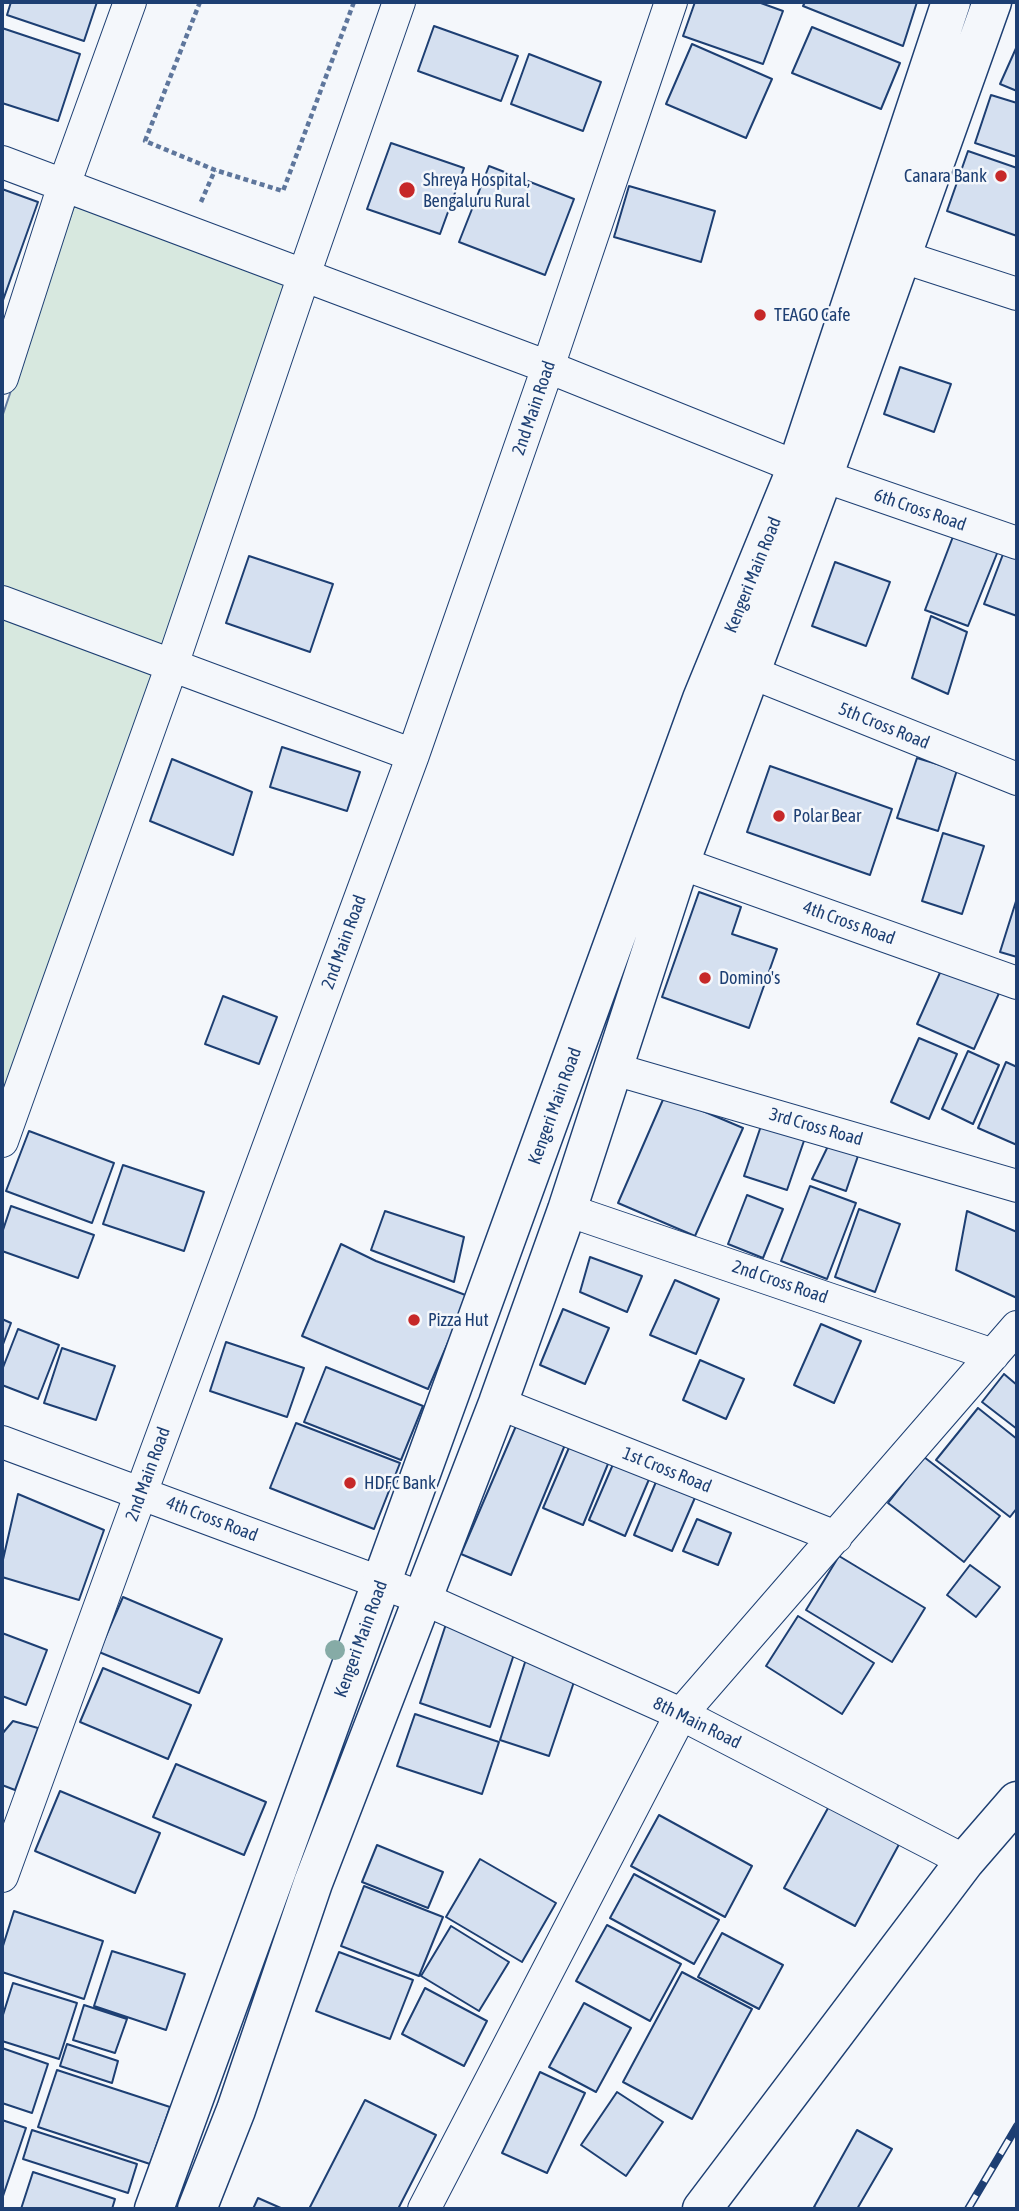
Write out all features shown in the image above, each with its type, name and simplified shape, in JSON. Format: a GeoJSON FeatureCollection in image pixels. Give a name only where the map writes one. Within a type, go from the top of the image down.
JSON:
{"type":"FeatureCollection","features":[{"type":"Feature","properties":{"kind":"main road","name":"Kengeri Main Road"},"geometry":{"type":"LineString","coordinates":[[197,2209],[236,2110],[313,1884],[498,1403],[567,1210],[680,863],[750,672],[951,2]]}},
{"type":"Feature","properties":{"kind":"main road","name":"Kengeri Main Road"},"geometry":{"type":"LineString","coordinates":[[154,2209],[702,699],[810,472],[900,256],[992,2]]}},
{"type":"Feature","properties":{"kind":"main road"},"geometry":{"type":"LineString","coordinates":[[702,2209],[965,1861],[1017,1801]]}},
{"type":"Feature","properties":{"kind":"street"},"geometry":{"type":"LineString","coordinates":[[2,378],[64,185],[130,2]]}},
{"type":"Feature","properties":{"kind":"street"},"geometry":{"type":"LineString","coordinates":[[2,1141],[172,665],[303,275],[399,2]]}},
{"type":"Feature","properties":{"kind":"street","name":"2nd Main Road"},"geometry":{"type":"LineString","coordinates":[[2,1877],[413,755],[671,2]]}},
{"type":"Feature","properties":{"kind":"street","name":"6th Cross Road"},"geometry":{"type":"LineString","coordinates":[[2,162],[548,367],[810,472],[1017,543]]}},
{"type":"Feature","properties":{"kind":"street"},"geometry":{"type":"LineString","coordinates":[[900,256],[1017,294]]}},
{"type":"Feature","properties":{"kind":"street"},"geometry":{"type":"LineString","coordinates":[[2,602],[413,755]]}},
{"type":"Feature","properties":{"kind":"street","name":"5th Cross Road"},"geometry":{"type":"LineString","coordinates":[[750,672],[1017,779]]}},
{"type":"Feature","properties":{"kind":"street","name":"4th Cross Road"},"geometry":{"type":"LineString","coordinates":[[680,863],[1017,983]]}},
{"type":"Feature","properties":{"kind":"street","name":"3rd Cross Road"},"geometry":{"type":"LineString","coordinates":[[614,1069],[1017,1186]]}},
{"type":"Feature","properties":{"kind":"street","name":"2nd Cross Road"},"geometry":{"type":"LineString","coordinates":[[567,1210],[993,1355]]}},
{"type":"Feature","properties":{"kind":"street"},"geometry":{"type":"LineString","coordinates":[[424,2209],[681,1714],[1017,1327]]}},
{"type":"Feature","properties":{"kind":"street","name":"1st Cross Road"},"geometry":{"type":"LineString","coordinates":[[498,1403],[836,1537]]}},
{"type":"Feature","properties":{"kind":"street","name":"4th Cross Road"},"geometry":{"type":"LineString","coordinates":[[2,1442],[422,1598]]}},
{"type":"Feature","properties":{"kind":"street","name":"8th Main Road"},"geometry":{"type":"LineString","coordinates":[[422,1598],[681,1714],[965,1861]]}},
{"type":"Feature","properties":{"kind":"path"},"geometry":{"type":"LineString","coordinates":[[200,2],[145,141],[215,170],[283,191],[354,2]]}},
{"type":"Feature","properties":{"kind":"shaded area"},"geometry":{"type":"Polygon","coordinates":[[[74,206],[290,279],[165,646],[2,591],[2,417],[74,206]]]}},
{"type":"Feature","properties":{"kind":"shaded area"},"geometry":{"type":"Polygon","coordinates":[[[2,615],[160,671],[2,1113],[2,615]]]}},
{"type":"Feature","properties":{"kind":"building"},"geometry":{"type":"Polygon","coordinates":[[[11,2],[97,2],[84,41],[7,15],[11,2]]]}},
{"type":"Feature","properties":{"kind":"building"},"geometry":{"type":"Polygon","coordinates":[[[695,2],[758,2],[783,11],[763,64],[683,36],[695,2]]]}},
{"type":"Feature","properties":{"kind":"building"},"geometry":{"type":"Polygon","coordinates":[[[805,2],[917,2],[903,46],[803,6],[805,2]]]}},
{"type":"Feature","properties":{"kind":"building"},"geometry":{"type":"Polygon","coordinates":[[[434,26],[518,56],[501,101],[418,71],[434,26]]]}},
{"type":"Feature","properties":{"kind":"building"},"geometry":{"type":"Polygon","coordinates":[[[812,27],[900,63],[881,109],[792,73],[812,27]]]}},
{"type":"Feature","properties":{"kind":"building"},"geometry":{"type":"Polygon","coordinates":[[[2,28],[80,54],[58,121],[2,103],[2,28]]]}},
{"type":"Feature","properties":{"kind":"building"},"geometry":{"type":"Polygon","coordinates":[[[692,44],[772,79],[746,138],[666,104],[692,44]]]}},
{"type":"Feature","properties":{"kind":"building"},"geometry":{"type":"Polygon","coordinates":[[[1017,46],[1017,91],[1000,84],[1017,46]]]}},
{"type":"Feature","properties":{"kind":"building"},"geometry":{"type":"Polygon","coordinates":[[[529,54],[601,82],[583,131],[511,104],[529,54]]]}},
{"type":"Feature","properties":{"kind":"building"},"geometry":{"type":"Polygon","coordinates":[[[991,95],[1017,103],[1017,157],[975,143],[991,95]]]}},
{"type":"Feature","properties":{"kind":"building"},"geometry":{"type":"Polygon","coordinates":[[[391,143],[464,168],[440,234],[367,209],[391,143]]]}},
{"type":"Feature","properties":{"kind":"building"},"geometry":{"type":"Polygon","coordinates":[[[968,151],[1017,168],[1017,236],[947,211],[968,151]]]}},
{"type":"Feature","properties":{"kind":"building"},"geometry":{"type":"Polygon","coordinates":[[[489,166],[574,199],[545,275],[459,242],[489,166]]]}},
{"type":"Feature","properties":{"kind":"building"},"geometry":{"type":"Polygon","coordinates":[[[629,186],[715,211],[701,262],[614,237],[629,186]]]}},
{"type":"Feature","properties":{"kind":"building"},"geometry":{"type":"Polygon","coordinates":[[[2,189],[38,202],[2,303],[2,189]]]}},
{"type":"Feature","properties":{"kind":"building"},"geometry":{"type":"Polygon","coordinates":[[[900,367],[951,384],[934,432],[884,414],[900,367]]]}},
{"type":"Feature","properties":{"kind":"building"},"geometry":{"type":"Polygon","coordinates":[[[954,534],[998,551],[968,626],[925,610],[954,534]]]}},
{"type":"Feature","properties":{"kind":"building"},"geometry":{"type":"Polygon","coordinates":[[[1005,549],[1017,553],[1017,616],[984,604],[1005,549]]]}},
{"type":"Feature","properties":{"kind":"building"},"geometry":{"type":"Polygon","coordinates":[[[249,556],[333,584],[310,652],[226,623],[249,556]]]}},
{"type":"Feature","properties":{"kind":"building"},"geometry":{"type":"Polygon","coordinates":[[[835,562],[890,582],[866,646],[812,626],[835,562]]]}},
{"type":"Feature","properties":{"kind":"building"},"geometry":{"type":"Polygon","coordinates":[[[931,616],[967,632],[948,694],[912,678],[931,616]]]}},
{"type":"Feature","properties":{"kind":"building"},"geometry":{"type":"Polygon","coordinates":[[[282,747],[360,772],[347,811],[270,787],[282,747]]]}},
{"type":"Feature","properties":{"kind":"building"},"geometry":{"type":"Polygon","coordinates":[[[917,758],[957,770],[938,831],[897,818],[917,758]]]}},
{"type":"Feature","properties":{"kind":"building"},"geometry":{"type":"Polygon","coordinates":[[[172,759],[252,792],[233,855],[150,821],[172,759]]]}},
{"type":"Feature","properties":{"kind":"building"},"geometry":{"type":"Polygon","coordinates":[[[770,766],[892,809],[870,875],[747,832],[770,766]]]}},
{"type":"Feature","properties":{"kind":"building"},"geometry":{"type":"Polygon","coordinates":[[[943,833],[984,846],[962,914],[922,901],[943,833]]]}},
{"type":"Feature","properties":{"kind":"building"},"geometry":{"type":"Polygon","coordinates":[[[699,892],[741,907],[732,934],[777,949],[749,1028],[662,997],[699,892]]]}},
{"type":"Feature","properties":{"kind":"building"},"geometry":{"type":"Polygon","coordinates":[[[1017,898],[1017,957],[1000,952],[1017,898]]]}},
{"type":"Feature","properties":{"kind":"building"},"geometry":{"type":"Polygon","coordinates":[[[943,966],[1000,991],[974,1049],[917,1024],[943,966]]]}},
{"type":"Feature","properties":{"kind":"building"},"geometry":{"type":"Polygon","coordinates":[[[223,996],[277,1017],[259,1064],[205,1044],[223,996]]]}},
{"type":"Feature","properties":{"kind":"building"},"geometry":{"type":"Polygon","coordinates":[[[919,1038],[957,1054],[929,1119],[891,1102],[919,1038]]]}},
{"type":"Feature","properties":{"kind":"building"},"geometry":{"type":"Polygon","coordinates":[[[968,1051],[999,1065],[973,1124],[942,1109],[968,1051]]]}},
{"type":"Feature","properties":{"kind":"building"},"geometry":{"type":"Polygon","coordinates":[[[1006,1062],[1017,1067],[1017,1145],[978,1128],[1006,1062]]]}},
{"type":"Feature","properties":{"kind":"building"},"geometry":{"type":"Polygon","coordinates":[[[665,1095],[743,1128],[695,1236],[618,1203],[665,1095]]]}},
{"type":"Feature","properties":{"kind":"building"},"geometry":{"type":"Polygon","coordinates":[[[763,1120],[806,1135],[787,1190],[744,1176],[763,1120]]]}},
{"type":"Feature","properties":{"kind":"building"},"geometry":{"type":"Polygon","coordinates":[[[29,1131],[114,1163],[92,1223],[6,1191],[29,1131]]]}},
{"type":"Feature","properties":{"kind":"building"},"geometry":{"type":"Polygon","coordinates":[[[830,1142],[859,1153],[846,1191],[812,1179],[830,1142]]]}},
{"type":"Feature","properties":{"kind":"building"},"geometry":{"type":"Polygon","coordinates":[[[123,1165],[204,1192],[184,1251],[103,1224],[123,1165]]]}},
{"type":"Feature","properties":{"kind":"building"},"geometry":{"type":"Polygon","coordinates":[[[810,1186],[856,1203],[827,1279],[781,1261],[810,1186]]]}},
{"type":"Feature","properties":{"kind":"building"},"geometry":{"type":"Polygon","coordinates":[[[747,1195],[783,1209],[763,1258],[728,1244],[747,1195]]]}},
{"type":"Feature","properties":{"kind":"building"},"geometry":{"type":"Polygon","coordinates":[[[11,1206],[94,1235],[78,1278],[2,1251],[2,1233],[11,1206]]]}},
{"type":"Feature","properties":{"kind":"building"},"geometry":{"type":"Polygon","coordinates":[[[859,1209],[900,1224],[875,1292],[835,1277],[859,1209]]]}},
{"type":"Feature","properties":{"kind":"building"},"geometry":{"type":"Polygon","coordinates":[[[385,1211],[464,1237],[454,1282],[371,1250],[385,1211]]]}},
{"type":"Feature","properties":{"kind":"building"},"geometry":{"type":"Polygon","coordinates":[[[967,1211],[1017,1232],[1017,1298],[956,1270],[967,1211]]]}},
{"type":"Feature","properties":{"kind":"building"},"geometry":{"type":"Polygon","coordinates":[[[341,1244],[376,1261],[468,1296],[428,1389],[302,1336],[341,1244]]]}},
{"type":"Feature","properties":{"kind":"building"},"geometry":{"type":"Polygon","coordinates":[[[590,1257],[642,1276],[627,1312],[580,1292],[590,1257]]]}},
{"type":"Feature","properties":{"kind":"building"},"geometry":{"type":"Polygon","coordinates":[[[675,1280],[719,1299],[696,1354],[650,1335],[675,1280]]]}},
{"type":"Feature","properties":{"kind":"building"},"geometry":{"type":"Polygon","coordinates":[[[563,1309],[609,1328],[585,1384],[540,1365],[563,1309]]]}},
{"type":"Feature","properties":{"kind":"building"},"geometry":{"type":"Polygon","coordinates":[[[2,1319],[11,1323],[2,1347],[2,1319]]]}},
{"type":"Feature","properties":{"kind":"building"},"geometry":{"type":"Polygon","coordinates":[[[821,1324],[861,1341],[834,1403],[794,1385],[821,1324]]]}},
{"type":"Feature","properties":{"kind":"building"},"geometry":{"type":"Polygon","coordinates":[[[18,1329],[59,1345],[38,1399],[2,1385],[2,1370],[18,1329]]]}},
{"type":"Feature","properties":{"kind":"building"},"geometry":{"type":"Polygon","coordinates":[[[226,1342],[304,1368],[287,1417],[210,1391],[226,1342]]]}},
{"type":"Feature","properties":{"kind":"building"},"geometry":{"type":"Polygon","coordinates":[[[62,1348],[115,1366],[96,1420],[44,1403],[62,1348]]]}},
{"type":"Feature","properties":{"kind":"building"},"geometry":{"type":"Polygon","coordinates":[[[700,1360],[744,1379],[726,1419],[683,1400],[700,1360]]]}},
{"type":"Feature","properties":{"kind":"building"},"geometry":{"type":"Polygon","coordinates":[[[326,1367],[423,1406],[401,1460],[304,1422],[326,1367]]]}},
{"type":"Feature","properties":{"kind":"building"},"geometry":{"type":"Polygon","coordinates":[[[1004,1374],[1017,1385],[1017,1429],[982,1402],[1004,1374]]]}},
{"type":"Feature","properties":{"kind":"building"},"geometry":{"type":"Polygon","coordinates":[[[978,1408],[1017,1439],[1017,1508],[1010,1517],[936,1460],[978,1408]]]}},
{"type":"Feature","properties":{"kind":"building"},"geometry":{"type":"Polygon","coordinates":[[[519,1419],[567,1440],[511,1575],[461,1554],[519,1419]]]}},
{"type":"Feature","properties":{"kind":"building"},"geometry":{"type":"Polygon","coordinates":[[[296,1423],[400,1463],[374,1529],[270,1488],[296,1423]]]}},
{"type":"Feature","properties":{"kind":"building"},"geometry":{"type":"Polygon","coordinates":[[[571,1443],[610,1459],[583,1525],[543,1508],[571,1443]]]}},
{"type":"Feature","properties":{"kind":"building"},"geometry":{"type":"Polygon","coordinates":[[[924,1457],[1000,1516],[964,1562],[888,1503],[924,1457]]]}},
{"type":"Feature","properties":{"kind":"building"},"geometry":{"type":"Polygon","coordinates":[[[614,1462],[650,1477],[625,1536],[589,1520],[614,1462]]]}},
{"type":"Feature","properties":{"kind":"building"},"geometry":{"type":"Polygon","coordinates":[[[658,1477],[697,1493],[672,1551],[634,1535],[658,1477]]]}},
{"type":"Feature","properties":{"kind":"building"},"geometry":{"type":"Polygon","coordinates":[[[18,1494],[104,1530],[79,1600],[2,1577],[2,1564],[18,1494]]]}},
{"type":"Feature","properties":{"kind":"building"},"geometry":{"type":"Polygon","coordinates":[[[697,1519],[731,1533],[718,1565],[683,1551],[697,1519]]]}},
{"type":"Feature","properties":{"kind":"building"},"geometry":{"type":"Polygon","coordinates":[[[839,1556],[925,1608],[892,1662],[806,1610],[839,1556]]]}},
{"type":"Feature","properties":{"kind":"building"},"geometry":{"type":"Polygon","coordinates":[[[970,1565],[1000,1587],[976,1617],[947,1595],[970,1565]]]}},
{"type":"Feature","properties":{"kind":"building"},"geometry":{"type":"Polygon","coordinates":[[[123,1597],[222,1639],[199,1693],[99,1652],[123,1597]]]}},
{"type":"Feature","properties":{"kind":"building"},"geometry":{"type":"Polygon","coordinates":[[[798,1616],[874,1663],[842,1714],[766,1666],[798,1616]]]}},
{"type":"Feature","properties":{"kind":"building"},"geometry":{"type":"Polygon","coordinates":[[[447,1621],[517,1645],[490,1727],[420,1703],[447,1621]]]}},
{"type":"Feature","properties":{"kind":"building"},"geometry":{"type":"Polygon","coordinates":[[[2,1633],[47,1650],[26,1705],[2,1696],[2,1633]]]}},
{"type":"Feature","properties":{"kind":"building"},"geometry":{"type":"Polygon","coordinates":[[[528,1653],[578,1670],[549,1756],[500,1740],[528,1653]]]}},
{"type":"Feature","properties":{"kind":"building"},"geometry":{"type":"Polygon","coordinates":[[[103,1668],[191,1705],[168,1759],[80,1722],[103,1668]]]}},
{"type":"Feature","properties":{"kind":"building"},"geometry":{"type":"Polygon","coordinates":[[[415,1714],[499,1742],[482,1794],[397,1766],[415,1714]]]}},
{"type":"Feature","properties":{"kind":"building"},"geometry":{"type":"Polygon","coordinates":[[[13,1721],[38,1728],[15,1790],[2,1785],[2,1734],[13,1721]]]}},
{"type":"Feature","properties":{"kind":"building"},"geometry":{"type":"Polygon","coordinates":[[[176,1764],[266,1802],[244,1855],[153,1817],[176,1764]]]}},
{"type":"Feature","properties":{"kind":"building"},"geometry":{"type":"Polygon","coordinates":[[[60,1791],[160,1833],[135,1893],[35,1851],[60,1791]]]}},
{"type":"Feature","properties":{"kind":"building"},"geometry":{"type":"Polygon","coordinates":[[[833,1799],[903,1837],[855,1926],[784,1888],[833,1799]]]}},
{"type":"Feature","properties":{"kind":"building"},"geometry":{"type":"Polygon","coordinates":[[[659,1815],[752,1866],[725,1917],[631,1866],[659,1815]]]}},
{"type":"Feature","properties":{"kind":"building"},"geometry":{"type":"Polygon","coordinates":[[[377,1845],[443,1872],[428,1908],[362,1882],[377,1845]]]}},
{"type":"Feature","properties":{"kind":"building"},"geometry":{"type":"Polygon","coordinates":[[[480,1859],[556,1903],[522,1962],[446,1917],[480,1859]]]}},
{"type":"Feature","properties":{"kind":"building"},"geometry":{"type":"Polygon","coordinates":[[[634,1874],[719,1920],[694,1964],[610,1918],[634,1874]]]}},
{"type":"Feature","properties":{"kind":"building"},"geometry":{"type":"Polygon","coordinates":[[[364,1886],[443,1917],[419,1976],[341,1946],[364,1886]]]}},
{"type":"Feature","properties":{"kind":"building"},"geometry":{"type":"Polygon","coordinates":[[[14,1911],[103,1941],[84,1999],[2,1972],[2,1949],[14,1911]]]}},
{"type":"Feature","properties":{"kind":"building"},"geometry":{"type":"Polygon","coordinates":[[[607,1925],[681,1964],[650,2021],[576,1981],[607,1925]]]}},
{"type":"Feature","properties":{"kind":"building"},"geometry":{"type":"Polygon","coordinates":[[[451,1926],[509,1962],[479,2011],[421,1976],[451,1926]]]}},
{"type":"Feature","properties":{"kind":"building"},"geometry":{"type":"Polygon","coordinates":[[[722,1933],[783,1965],[759,2009],[698,1977],[722,1933]]]}},
{"type":"Feature","properties":{"kind":"building"},"geometry":{"type":"Polygon","coordinates":[[[112,1951],[185,1974],[166,2030],[94,2006],[112,1951]]]}},
{"type":"Feature","properties":{"kind":"building"},"geometry":{"type":"Polygon","coordinates":[[[339,1952],[413,1980],[390,2039],[316,2011],[339,1952]]]}},
{"type":"Feature","properties":{"kind":"building"},"geometry":{"type":"Polygon","coordinates":[[[682,1972],[752,2009],[692,2119],[623,2082],[682,1972]]]}},
{"type":"Feature","properties":{"kind":"building"},"geometry":{"type":"Polygon","coordinates":[[[13,1983],[77,2003],[59,2059],[2,2041],[2,2018],[13,1983]]]}},
{"type":"Feature","properties":{"kind":"building"},"geometry":{"type":"Polygon","coordinates":[[[425,1988],[487,2021],[464,2066],[402,2034],[425,1988]]]}},
{"type":"Feature","properties":{"kind":"building"},"geometry":{"type":"Polygon","coordinates":[[[584,2003],[631,2028],[596,2092],[549,2067],[584,2003]]]}},
{"type":"Feature","properties":{"kind":"building"},"geometry":{"type":"Polygon","coordinates":[[[84,2005],[127,2019],[115,2053],[73,2040],[84,2005]]]}},
{"type":"Feature","properties":{"kind":"building"},"geometry":{"type":"Polygon","coordinates":[[[67,2044],[118,2061],[112,2083],[60,2066],[67,2044]]]}},
{"type":"Feature","properties":{"kind":"building"},"geometry":{"type":"Polygon","coordinates":[[[2,2048],[48,2064],[32,2113],[2,2103],[2,2048]]]}},
{"type":"Feature","properties":{"kind":"building"},"geometry":{"type":"Polygon","coordinates":[[[57,2070],[170,2107],[150,2164],[38,2127],[57,2070]]]}},
{"type":"Feature","properties":{"kind":"building"},"geometry":{"type":"Polygon","coordinates":[[[540,2072],[585,2093],[547,2173],[502,2153],[540,2072]]]}},
{"type":"Feature","properties":{"kind":"building"},"geometry":{"type":"Polygon","coordinates":[[[617,2092],[663,2122],[626,2176],[581,2145],[617,2092]]]}},
{"type":"Feature","properties":{"kind":"building"},"geometry":{"type":"Polygon","coordinates":[[[365,2100],[436,2135],[398,2209],[309,2209],[365,2100]]]}},
{"type":"Feature","properties":{"kind":"building"},"geometry":{"type":"Polygon","coordinates":[[[2,2120],[26,2128],[2,2199],[2,2120]]]}},
{"type":"Feature","properties":{"kind":"building"},"geometry":{"type":"Polygon","coordinates":[[[32,2130],[137,2164],[128,2193],[23,2159],[32,2130]]]}},
{"type":"Feature","properties":{"kind":"building"},"geometry":{"type":"Polygon","coordinates":[[[857,2130],[892,2149],[857,2209],[814,2207],[857,2130]]]}},
{"type":"Feature","properties":{"kind":"building"},"geometry":{"type":"Polygon","coordinates":[[[33,2172],[115,2199],[112,2209],[21,2209],[33,2172]]]}},
{"type":"Feature","properties":{"kind":"building"},"geometry":{"type":"Polygon","coordinates":[[[258,2198],[283,2209],[253,2209],[258,2198]]]}},
{"type":"Feature","properties":{"kind":"railway"},"geometry":{"type":"LineString","coordinates":[[968,2209],[1017,2126]]}},
{"type":"Feature","properties":{"kind":"place","name":"Canara Bank"},"geometry":{"type":"Point","coordinates":[1001,176]}},
{"type":"Feature","properties":{"kind":"place","name":"Shreya Hospital, Bengaluru Rural"},"geometry":{"type":"Point","coordinates":[407,190]}},
{"type":"Feature","properties":{"kind":"place","name":"TEAGO Cafe"},"geometry":{"type":"Point","coordinates":[760,315]}},
{"type":"Feature","properties":{"kind":"place","name":"Polar Bear"},"geometry":{"type":"Point","coordinates":[779,816]}},
{"type":"Feature","properties":{"kind":"place","name":"Domino's"},"geometry":{"type":"Point","coordinates":[705,978]}},
{"type":"Feature","properties":{"kind":"place","name":"Pizza Hut"},"geometry":{"type":"Point","coordinates":[414,1320]}},
{"type":"Feature","properties":{"kind":"place","name":"HDFC Bank"},"geometry":{"type":"Point","coordinates":[350,1483]}}]}
